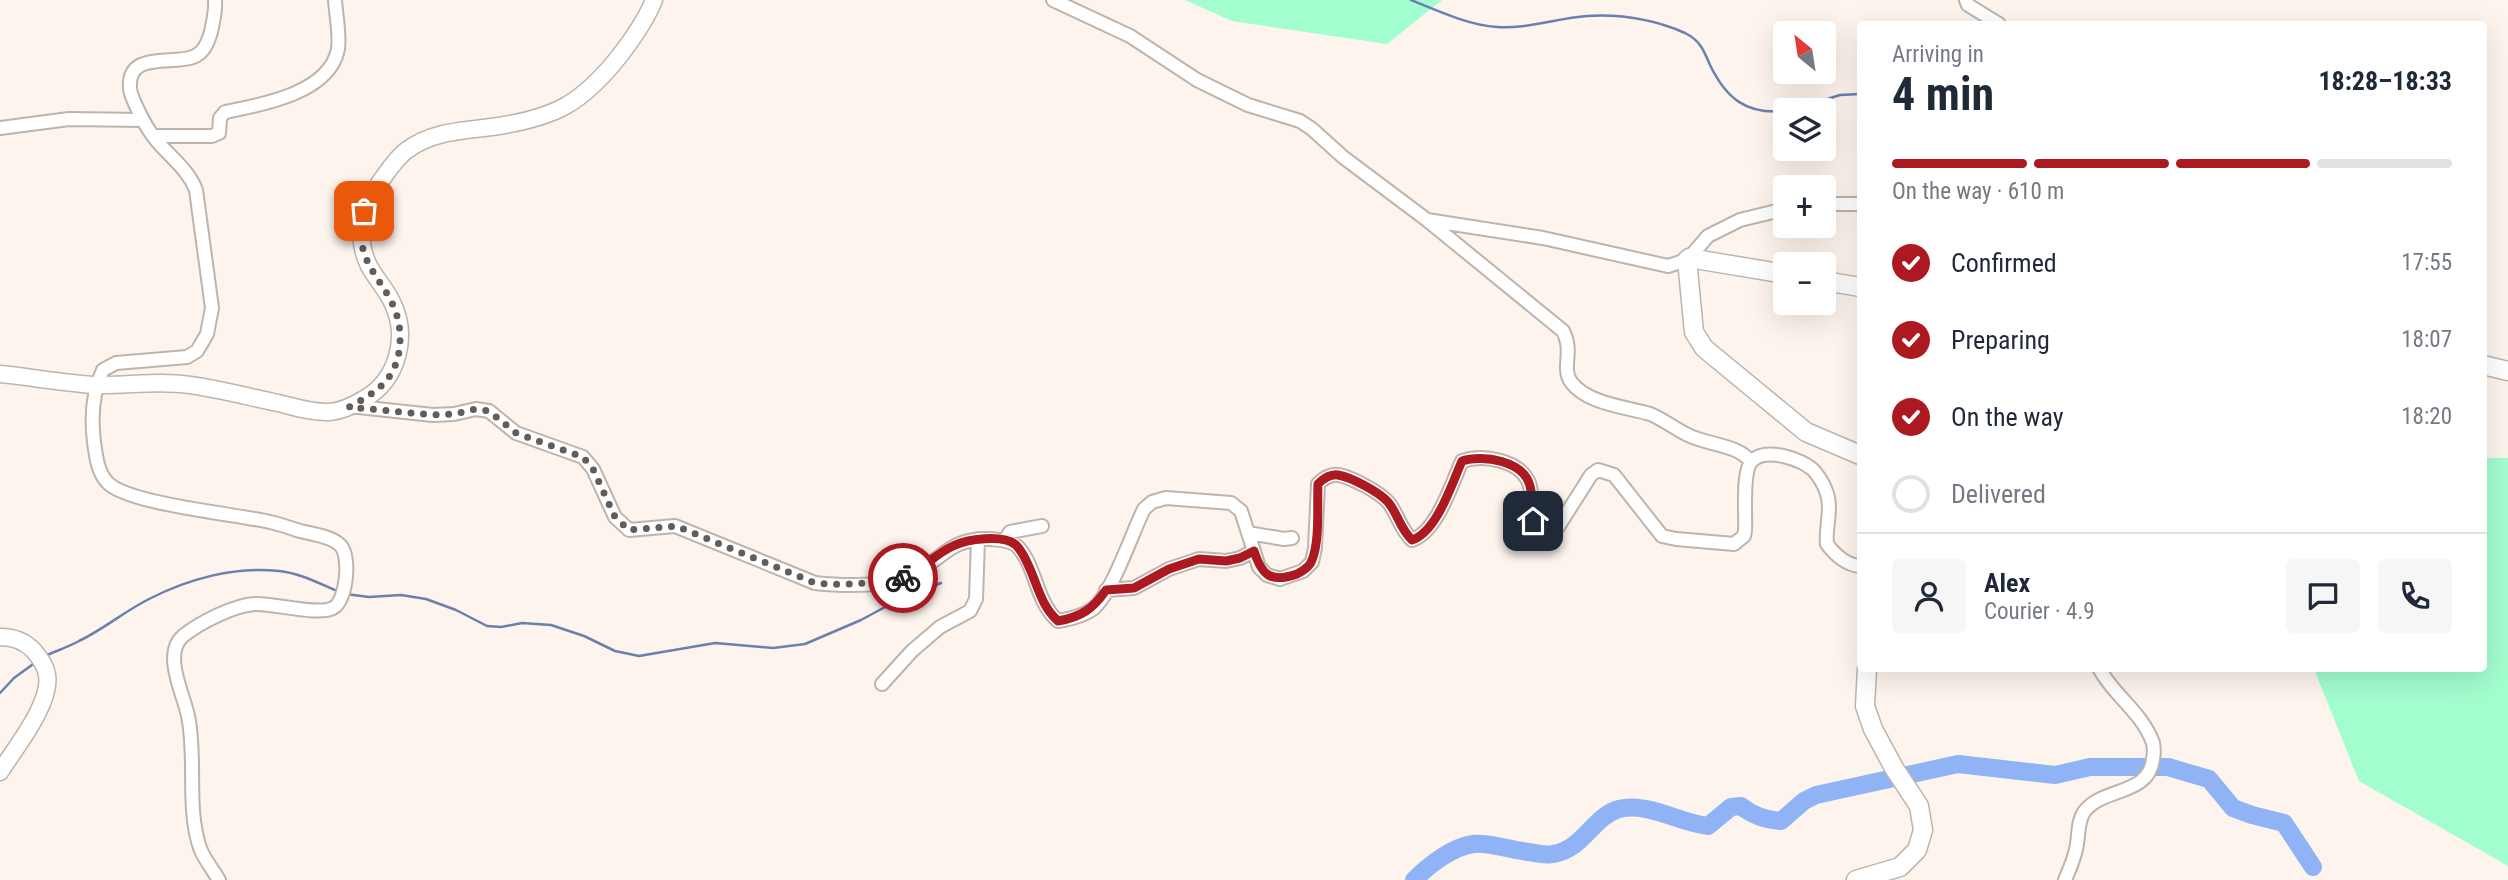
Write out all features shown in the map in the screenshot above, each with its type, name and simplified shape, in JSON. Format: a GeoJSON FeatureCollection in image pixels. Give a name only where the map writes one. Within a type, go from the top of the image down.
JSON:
{"type":"FeatureCollection","features":[{"type":"Feature","properties":{"kind":"main road"},"geometry":{"type":"LineString","coordinates":[[1773,272],[1688,259],[1694,332],[1704,348],[1806,432],[1857,454]]}},
{"type":"Feature","properties":{"kind":"main road"},"geometry":{"type":"LineString","coordinates":[[1836,283],[1857,286]]}},
{"type":"Feature","properties":{"kind":"main road"},"geometry":{"type":"LineString","coordinates":[[2487,366],[2508,371]]}},
{"type":"Feature","properties":{"kind":"main road"},"geometry":{"type":"LineString","coordinates":[[1856,880],[1900,867],[1917,850],[1923,830],[1919,806],[1873,729],[1866,706],[1867,672]]}},
{"type":"Feature","properties":{"kind":"street"},"geometry":{"type":"LineString","coordinates":[[215,0],[216,10],[208,43],[200,53],[192,58],[149,61],[137,66],[130,76],[130,90],[143,120],[191,178],[196,190],[212,308],[207,334],[199,348],[187,357],[116,363],[103,370],[96,385],[92,429],[95,454],[100,471],[116,489],[147,499],[282,525],[341,545],[347,557],[343,599],[333,608],[321,610],[253,604],[213,617],[181,638],[175,647],[174,662],[189,719],[196,829],[201,849],[219,880]]}},
{"type":"Feature","properties":{"kind":"street"},"geometry":{"type":"LineString","coordinates":[[154,136],[212,136],[219,133],[220,117],[225,112],[273,102],[322,79],[333,64],[338,48],[335,0]]}},
{"type":"Feature","properties":{"kind":"street"},"geometry":{"type":"LineString","coordinates":[[0,374],[96,385],[167,383],[221,390],[310,411],[331,412],[367,398],[386,381],[396,362],[400,344],[399,320],[392,301],[368,264],[361,232],[364,211],[371,194],[404,152],[433,135],[527,122],[555,113],[582,97],[598,82],[636,34],[654,0]]}},
{"type":"Feature","properties":{"kind":"street"},"geometry":{"type":"LineString","coordinates":[[1053,0],[1130,36],[1197,80],[1248,105],[1300,121],[1343,157],[1427,219],[1563,331],[1570,352],[1567,369],[1569,380],[1577,388],[1611,406],[1651,415],[1690,437],[1745,454],[1751,462]]}},
{"type":"Feature","properties":{"kind":"street"},"geometry":{"type":"LineString","coordinates":[[1966,0],[1968,5],[1994,21]]}},
{"type":"Feature","properties":{"kind":"street"},"geometry":{"type":"LineString","coordinates":[[0,128],[69,119],[143,120]]}},
{"type":"Feature","properties":{"kind":"street"},"geometry":{"type":"LineString","coordinates":[[1836,204],[1857,204]]}},
{"type":"Feature","properties":{"kind":"street"},"geometry":{"type":"LineString","coordinates":[[1427,219],[1543,238],[1668,265],[1688,259],[1708,236],[1740,220],[1773,212]]}},
{"type":"Feature","properties":{"kind":"street"},"geometry":{"type":"LineString","coordinates":[[349,407],[433,415],[476,409],[489,411],[516,433],[583,457],[593,469],[615,517],[629,530],[676,526],[815,583],[876,583],[904,578],[952,546],[978,538],[1005,540],[1016,545],[1029,567],[1049,614],[1058,621],[1074,618],[1093,608],[1106,590],[1144,509],[1152,502],[1166,498],[1231,503],[1241,511],[1259,567],[1267,575],[1280,579],[1303,571],[1312,562],[1318,484],[1324,478],[1338,475],[1371,489],[1388,502],[1405,534],[1412,540],[1420,537],[1434,521],[1462,461],[1479,457],[1507,463],[1524,475],[1530,485],[1533,521],[1539,530],[1548,532],[1558,527],[1591,475],[1598,470],[1614,475],[1662,536],[1734,544],[1745,531],[1747,471],[1751,462],[1766,454],[1800,462],[1815,471],[1827,492],[1827,544],[1837,556],[1857,566]]}},
{"type":"Feature","properties":{"kind":"street"},"geometry":{"type":"LineString","coordinates":[[1005,540],[1010,532],[1042,526]]}},
{"type":"Feature","properties":{"kind":"street"},"geometry":{"type":"LineString","coordinates":[[1248,533],[1292,538]]}},
{"type":"Feature","properties":{"kind":"street"},"geometry":{"type":"LineString","coordinates":[[881,684],[912,651],[940,627],[970,611],[976,599],[978,538]]}},
{"type":"Feature","properties":{"kind":"street"},"geometry":{"type":"LineString","coordinates":[[1106,590],[1134,588],[1169,569],[1199,559],[1226,561],[1254,551]]}},
{"type":"Feature","properties":{"kind":"street"},"geometry":{"type":"LineString","coordinates":[[0,637],[12,637],[30,647],[47,675],[46,696],[0,772]]}},
{"type":"Feature","properties":{"kind":"street"},"geometry":{"type":"LineString","coordinates":[[2065,880],[2076,851],[2082,816],[2088,808],[2100,799],[2136,786],[2143,781],[2152,767],[2153,745],[2146,730],[2127,701],[2106,683],[2101,672]]}},
{"type":"Feature","properties":{"kind":"green space"},"geometry":{"type":"Polygon","coordinates":[[[1185,0],[1442,0],[1387,44],[1232,21],[1185,0]]]}},
{"type":"Feature","properties":{"kind":"green space"},"geometry":{"type":"Polygon","coordinates":[[[2487,458],[2508,458],[2508,866],[2359,781],[2315,672],[2487,672],[2487,458]]]}},
{"type":"Feature","properties":{"kind":"waterway"},"geometry":{"type":"LineString","coordinates":[[1411,0],[1442,13],[1486,26],[1520,26],[1600,16],[1637,18],[1661,24],[1695,39],[1716,77],[1730,95],[1748,107],[1773,112]]}},
{"type":"Feature","properties":{"kind":"waterway"},"geometry":{"type":"LineString","coordinates":[[1830,98],[1857,94]]}},
{"type":"Feature","properties":{"kind":"waterway"},"geometry":{"type":"LineString","coordinates":[[45,656],[88,636],[149,599],[180,585],[229,572],[287,572],[340,592]]}},
{"type":"Feature","properties":{"kind":"waterway"},"geometry":{"type":"LineString","coordinates":[[346,594],[369,597],[401,595],[426,599],[487,626],[501,627],[522,623],[551,625],[584,636],[615,651],[639,656],[715,643],[773,648],[805,644],[941,583]]}},
{"type":"Feature","properties":{"kind":"waterway"},"geometry":{"type":"LineString","coordinates":[[0,693],[14,678],[36,662]]}},
{"type":"Feature","properties":{"kind":"waterway"},"geometry":{"type":"LineString","coordinates":[[1414,880],[1441,858],[1473,844],[1546,855],[1564,851],[1573,846],[1602,818],[1619,809],[1641,808],[1708,826],[1731,807],[1741,806],[1760,817],[1781,821],[1804,801],[1816,795],[1958,764],[2055,775],[2090,767],[2168,767],[2209,779],[2233,808],[2284,823],[2313,867]]}},
{"type":"Feature","properties":{"kind":"way so far"},"geometry":{"type":"LineString","coordinates":[[364,211],[361,232],[363,247],[368,264],[392,301],[399,320],[400,344],[396,362],[386,381],[367,398],[349,407],[433,415],[476,409],[489,411],[516,433],[583,457],[593,469],[615,517],[629,530],[676,526],[815,583],[876,583],[903,578]]}},
{"type":"Feature","properties":{"kind":"route"},"geometry":{"type":"LineString","coordinates":[[903,578],[952,546],[978,538],[1005,540],[1016,545],[1029,567],[1049,614],[1058,621],[1074,618],[1093,608],[1106,590],[1134,588],[1169,569],[1199,559],[1226,561],[1254,551],[1259,567],[1267,575],[1280,579],[1303,571],[1312,562],[1318,484],[1324,478],[1338,475],[1371,489],[1388,502],[1405,534],[1412,540],[1420,537],[1434,521],[1462,461],[1479,457],[1507,463],[1524,475],[1530,485],[1533,521]]}}]}
